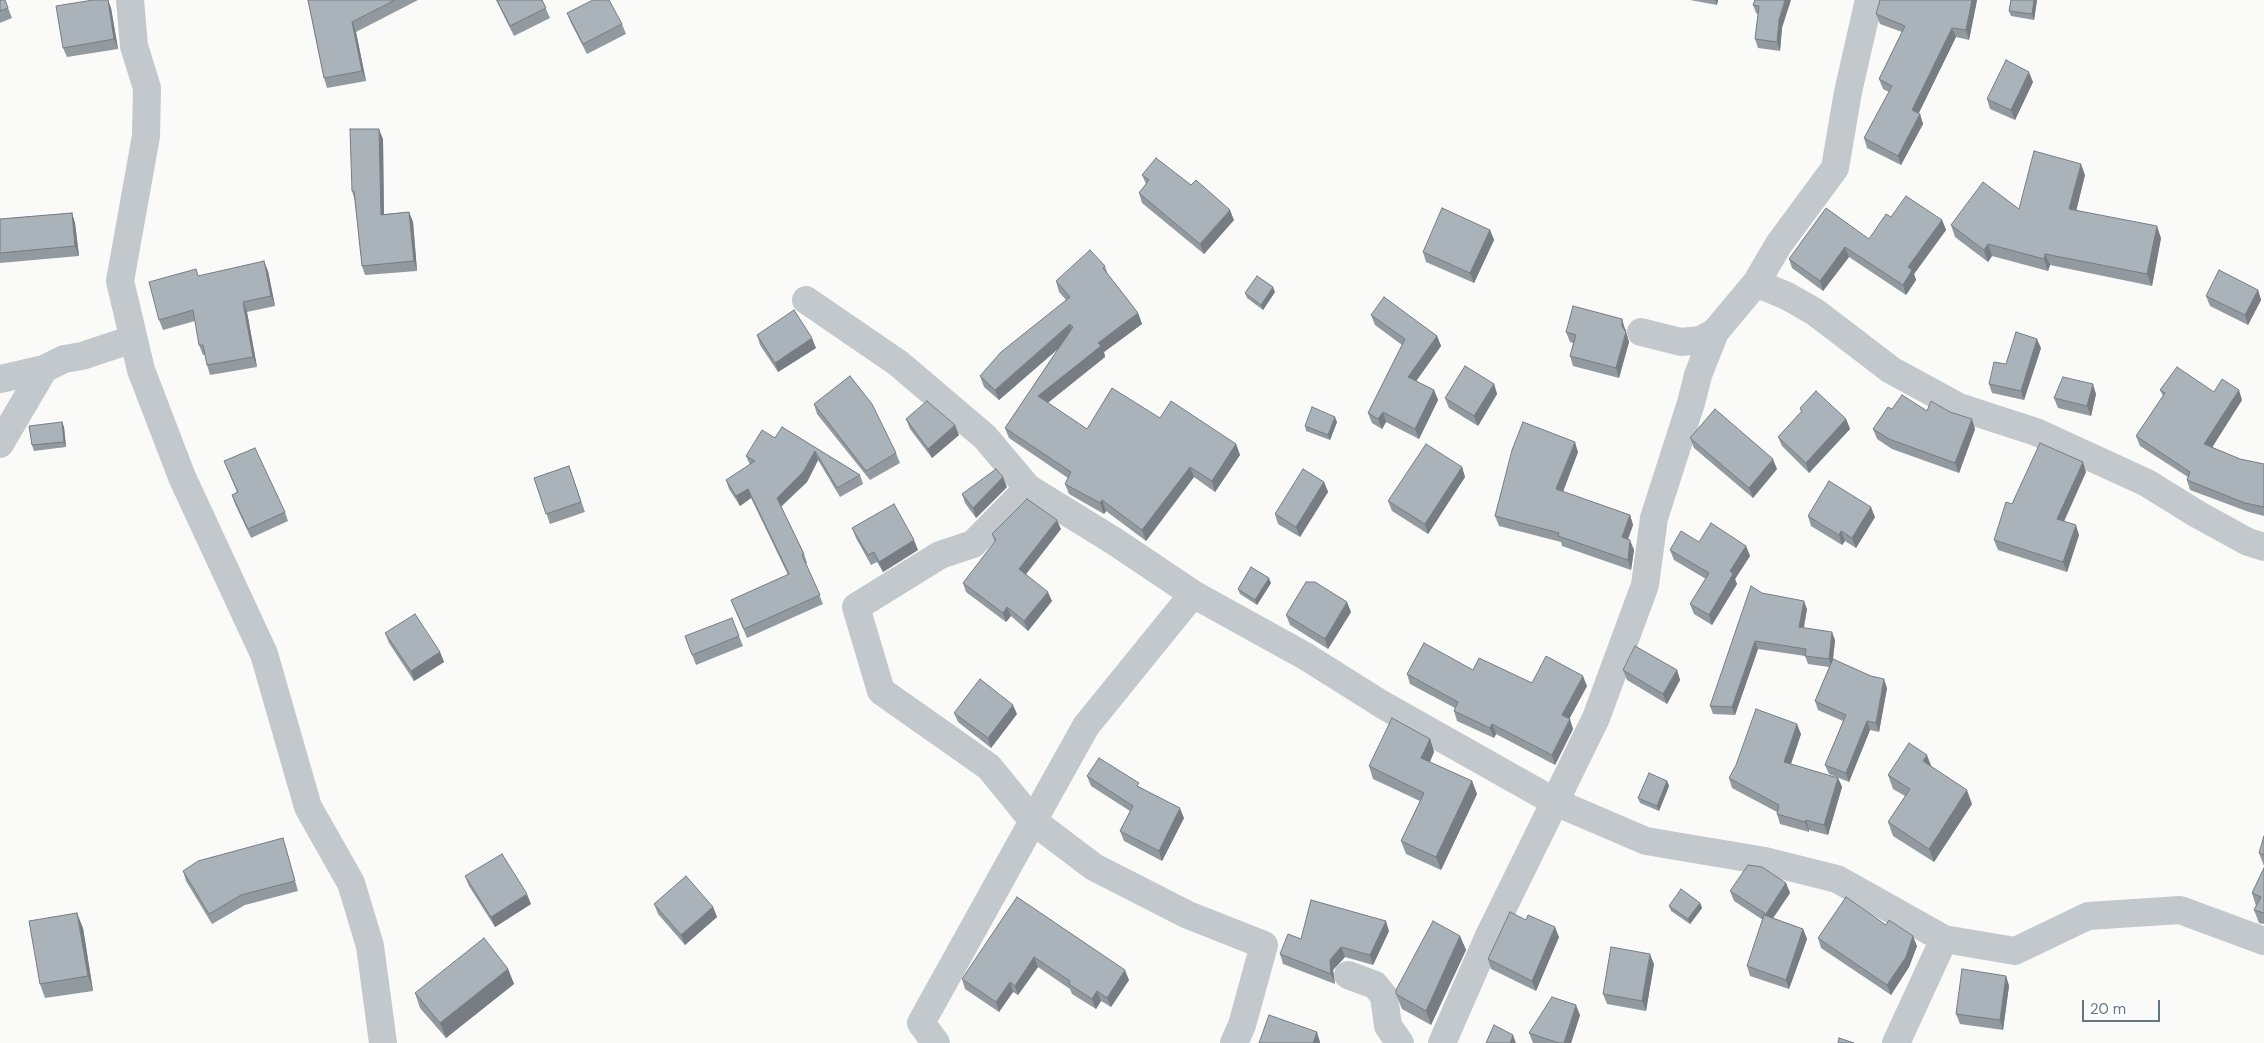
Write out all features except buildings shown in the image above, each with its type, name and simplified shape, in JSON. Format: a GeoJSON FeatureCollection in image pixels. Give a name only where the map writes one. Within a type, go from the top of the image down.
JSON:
{"type":"FeatureCollection","features":[{"type":"Feature","properties":{"kind":"street"},"geometry":{"type":"LineString","coordinates":[[130,0],[134,46],[148,88],[146,136],[120,281],[141,370],[182,477],[264,654],[308,807],[351,883],[370,946],[383,1043]]}},
{"type":"Feature","properties":{"kind":"street"},"geometry":{"type":"LineString","coordinates":[[1442,1043],[1488,938],[1596,718],[1645,585],[1654,518],[1691,403],[1698,375],[1715,332],[1756,283],[1779,244],[1835,168],[1848,92],[1869,0]]}},
{"type":"Feature","properties":{"kind":"street"},"geometry":{"type":"LineString","coordinates":[[1756,283],[1787,296],[1815,312],[1892,370],[1958,407],[2036,432],[2147,482],[2197,514],[2248,542],[2264,547]]}},
{"type":"Feature","properties":{"kind":"street"},"geometry":{"type":"LineString","coordinates":[[806,300],[898,364],[985,437],[1028,488],[1114,541],[1193,594],[1305,656],[1383,705],[1555,802],[1646,841],[1765,860],[1837,879],[1944,939],[2015,951],[2088,916],[2180,910],[2264,942]]}},
{"type":"Feature","properties":{"kind":"street"},"geometry":{"type":"LineString","coordinates":[[1640,332],[1681,342],[1700,340],[1715,332]]}},
{"type":"Feature","properties":{"kind":"street"},"geometry":{"type":"LineString","coordinates":[[0,379],[44,369],[64,359],[82,356],[134,338]]}},
{"type":"Feature","properties":{"kind":"street"},"geometry":{"type":"LineString","coordinates":[[0,444],[44,369]]}},
{"type":"Feature","properties":{"kind":"street"},"geometry":{"type":"LineString","coordinates":[[1028,488],[972,544],[940,555],[856,607],[881,691],[989,767],[1033,821],[1094,867],[1188,916],[1264,945],[1242,1025],[1234,1043]]}},
{"type":"Feature","properties":{"kind":"street"},"geometry":{"type":"LineString","coordinates":[[936,1043],[921,1024],[1086,726],[1193,594]]}},
{"type":"Feature","properties":{"kind":"street"},"geometry":{"type":"LineString","coordinates":[[1896,1043],[1944,939]]}},
{"type":"Feature","properties":{"kind":"street"},"geometry":{"type":"LineString","coordinates":[[1348,975],[1375,985],[1384,996],[1388,1026],[1400,1043]]}}]}
